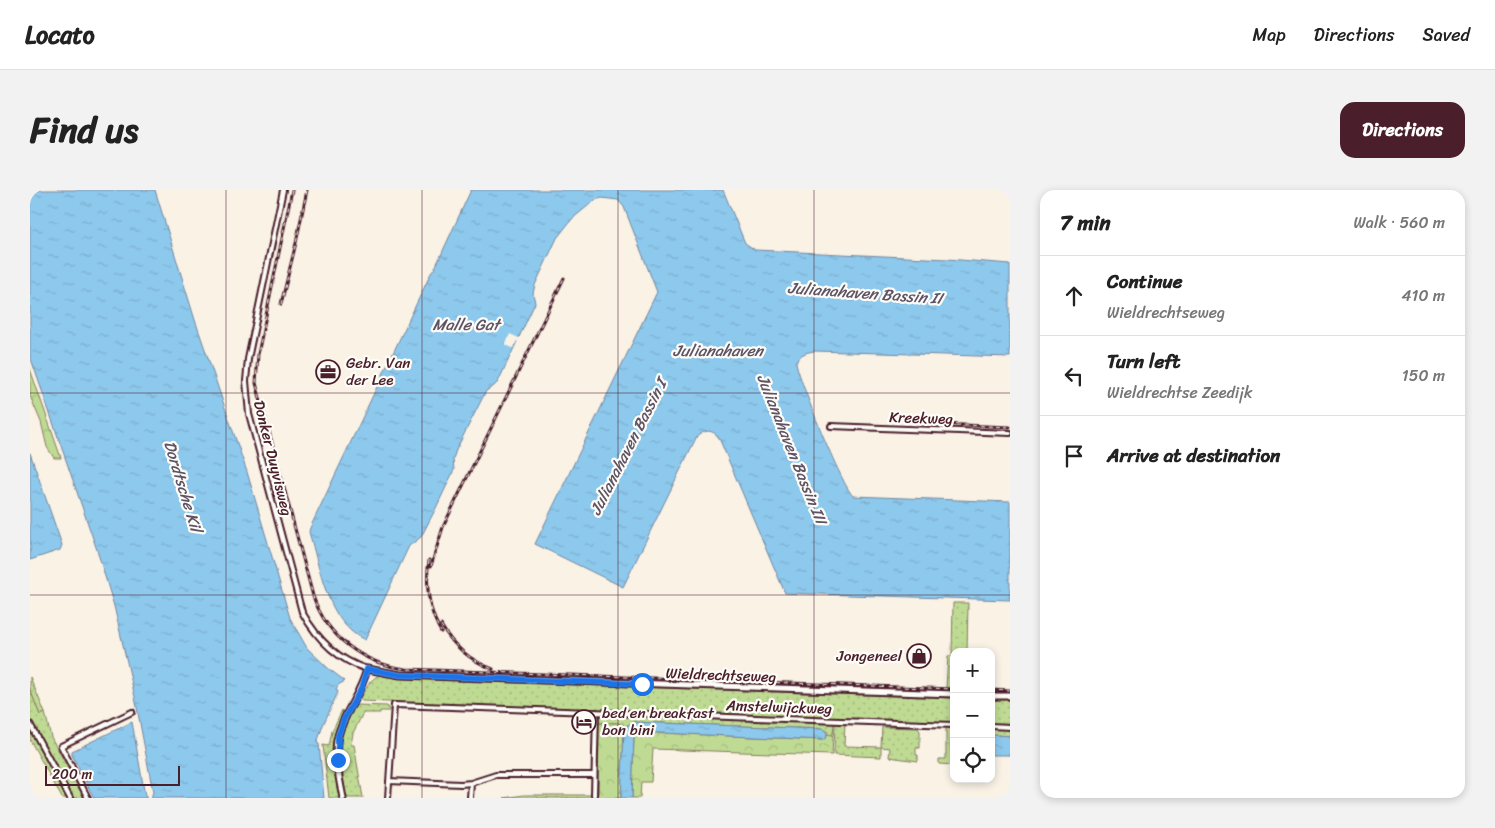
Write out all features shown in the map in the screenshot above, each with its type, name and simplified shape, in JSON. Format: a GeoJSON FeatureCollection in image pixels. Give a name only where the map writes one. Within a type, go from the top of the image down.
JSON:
{"type":"FeatureCollection","features":[{"type":"Feature","properties":{"kind":"street","name":"Donker Duyvisweg"},"geometry":{"type":"LineString","coordinates":[[283,190],[248,360],[246,382],[249,414],[302,612],[318,636],[335,653],[350,663],[367,669]]}},
{"type":"Feature","properties":{"kind":"street","name":"Kreekweg"},"geometry":{"type":"LineString","coordinates":[[831,426],[1010,433]]}},
{"type":"Feature","properties":{"kind":"street","name":"Wieldrechtseweg"},"geometry":{"type":"LineString","coordinates":[[367,669],[400,675],[950,694]]}},
{"type":"Feature","properties":{"kind":"street"},"geometry":{"type":"LineString","coordinates":[[343,798],[337,739],[344,719],[361,689],[367,669]]}},
{"type":"Feature","properties":{"kind":"street"},"geometry":{"type":"LineString","coordinates":[[995,696],[1010,696]]}},
{"type":"Feature","properties":{"kind":"street","name":"Amstelwijckweg"},"geometry":{"type":"LineString","coordinates":[[389,781],[394,705],[950,725]]}},
{"type":"Feature","properties":{"kind":"street"},"geometry":{"type":"LineString","coordinates":[[88,798],[61,746],[132,712]]}},
{"type":"Feature","properties":{"kind":"street"},"geometry":{"type":"LineString","coordinates":[[594,795],[596,712]]}},
{"type":"Feature","properties":{"kind":"street"},"geometry":{"type":"LineString","coordinates":[[30,724],[70,798]]}},
{"type":"Feature","properties":{"kind":"street"},"geometry":{"type":"LineString","coordinates":[[995,726],[1010,727]]}},
{"type":"Feature","properties":{"kind":"street"},"geometry":{"type":"LineString","coordinates":[[388,798],[389,781],[471,783],[496,775],[594,775]]}},
{"type":"Feature","properties":{"kind":"street"},"geometry":{"type":"LineString","coordinates":[[470,798],[471,783]]}},
{"type":"Feature","properties":{"kind":"green space"},"geometry":{"type":"Polygon","coordinates":[[[30,369],[61,458],[54,458],[47,447],[41,422],[30,396],[30,369]]]}},
{"type":"Feature","properties":{"kind":"green space"},"geometry":{"type":"Polygon","coordinates":[[[953,603],[968,603],[967,648],[952,648],[953,603]]]}},
{"type":"Feature","properties":{"kind":"green space"},"geometry":{"type":"Polygon","coordinates":[[[948,656],[950,656],[950,688],[946,688],[948,656]]]}},
{"type":"Feature","properties":{"kind":"green space"},"geometry":{"type":"Polygon","coordinates":[[[378,675],[430,680],[950,698],[950,723],[362,701],[360,698],[370,682],[378,675]]]}},
{"type":"Feature","properties":{"kind":"green space"},"geometry":{"type":"Polygon","coordinates":[[[30,677],[45,713],[40,715],[30,689],[30,677]]]}},
{"type":"Feature","properties":{"kind":"green space"},"geometry":{"type":"Polygon","coordinates":[[[30,689],[40,715],[45,713],[51,737],[84,798],[71,798],[30,723],[30,689]]]}},
{"type":"Feature","properties":{"kind":"green space"},"geometry":{"type":"Polygon","coordinates":[[[995,700],[1010,700],[1010,725],[995,724],[995,700]]]}},
{"type":"Feature","properties":{"kind":"green space"},"geometry":{"type":"Polygon","coordinates":[[[357,705],[387,706],[389,711],[363,713],[353,733],[351,745],[354,745],[363,798],[346,798],[341,756],[342,736],[344,726],[357,705]]]}},
{"type":"Feature","properties":{"kind":"green space"},"geometry":{"type":"Polygon","coordinates":[[[342,710],[343,713],[336,734],[335,744],[340,798],[329,798],[323,745],[329,746],[332,731],[342,710]]]}},
{"type":"Feature","properties":{"kind":"green space"},"geometry":{"type":"Polygon","coordinates":[[[601,714],[834,723],[833,735],[828,735],[828,732],[822,729],[633,722],[626,726],[618,723],[599,723],[599,716],[601,714]]]}},
{"type":"Feature","properties":{"kind":"green space"},"geometry":{"type":"Polygon","coordinates":[[[835,722],[845,723],[844,746],[881,747],[881,757],[834,755],[835,722]]]}},
{"type":"Feature","properties":{"kind":"green space"},"geometry":{"type":"Polygon","coordinates":[[[599,723],[618,723],[626,726],[621,798],[598,798],[599,723]]]}},
{"type":"Feature","properties":{"kind":"green space"},"geometry":{"type":"Polygon","coordinates":[[[882,727],[918,728],[920,731],[920,748],[916,748],[918,761],[889,757],[890,748],[881,747],[882,727]]]}},
{"type":"Feature","properties":{"kind":"green space"},"geometry":{"type":"Polygon","coordinates":[[[946,727],[950,727],[950,765],[939,764],[939,759],[946,759],[946,727]]]}},
{"type":"Feature","properties":{"kind":"green space"},"geometry":{"type":"Polygon","coordinates":[[[995,728],[1010,729],[1010,736],[995,735],[995,728]]]}},
{"type":"Feature","properties":{"kind":"green space"},"geometry":{"type":"Polygon","coordinates":[[[30,729],[68,798],[62,798],[30,740],[30,729]]]}},
{"type":"Feature","properties":{"kind":"green space"},"geometry":{"type":"Polygon","coordinates":[[[637,732],[823,740],[828,735],[833,735],[832,755],[653,749],[651,782],[641,782],[640,798],[632,798],[634,736],[637,732]]]}},
{"type":"Feature","properties":{"kind":"green space"},"geometry":{"type":"Polygon","coordinates":[[[524,795],[590,795],[598,796],[598,798],[504,798],[524,795]]]}},
{"type":"Feature","properties":{"kind":"water","name":"Dordtsche Kil"},"geometry":{"type":"Polygon","coordinates":[[[30,190],[155,190],[195,320],[247,472],[290,618],[307,648],[345,681],[338,685],[336,689],[338,692],[317,743],[319,744],[324,798],[151,798],[153,792],[135,697],[114,606],[97,550],[30,356],[30,190]]]}},
{"type":"Feature","properties":{"kind":"water","name":"Julianahaven"},"geometry":{"type":"Polygon","coordinates":[[[471,190],[723,190],[745,243],[755,250],[948,259],[1010,264],[1010,357],[815,351],[804,354],[796,362],[821,431],[847,488],[853,496],[1010,502],[1010,600],[785,593],[719,438],[710,431],[702,433],[696,438],[623,587],[535,544],[657,292],[624,207],[618,200],[602,198],[595,200],[572,219],[557,238],[535,285],[533,293],[535,303],[498,382],[486,391],[456,450],[453,459],[454,470],[421,537],[409,546],[365,640],[352,632],[333,608],[322,578],[309,532],[310,528],[471,190]]]}},
{"type":"Feature","properties":{"kind":"water"},"geometry":{"type":"Polygon","coordinates":[[[30,453],[62,545],[60,550],[30,560],[30,453]]]}},
{"type":"Feature","properties":{"kind":"water"},"geometry":{"type":"Polygon","coordinates":[[[132,722],[145,796],[147,798],[94,798],[72,755],[72,751],[132,722]]]}},
{"type":"Feature","properties":{"kind":"water"},"geometry":{"type":"Polygon","coordinates":[[[633,722],[822,729],[826,731],[827,737],[823,740],[637,732],[634,736],[632,798],[621,798],[624,730],[633,722]]]}},
{"type":"Feature","properties":{"kind":"water"},"geometry":{"type":"Polygon","coordinates":[[[995,735],[1010,736],[1010,755],[995,755],[995,735]]]}},
{"type":"Feature","properties":{"kind":"pier"},"geometry":{"type":"Polygon","coordinates":[[[510,334],[521,339],[519,342],[517,341],[513,348],[505,345],[510,334]]]}},
{"type":"Feature","properties":{"kind":"railway"},"geometry":{"type":"LineString","coordinates":[[292,190],[258,354],[256,383],[313,596],[327,624],[349,646],[361,655],[375,661],[406,669],[950,689]]}},
{"type":"Feature","properties":{"kind":"railway"},"geometry":{"type":"LineString","coordinates":[[281,304],[307,190]]}},
{"type":"Feature","properties":{"kind":"railway"},"geometry":{"type":"LineString","coordinates":[[431,566],[443,527],[564,278]]}},
{"type":"Feature","properties":{"kind":"railway"},"geometry":{"type":"LineString","coordinates":[[940,424],[1010,427]]}},
{"type":"Feature","properties":{"kind":"railway"},"geometry":{"type":"LineString","coordinates":[[429,560],[427,579],[430,606],[441,632]]}},
{"type":"Feature","properties":{"kind":"railway"},"geometry":{"type":"LineString","coordinates":[[441,625],[451,640],[463,652],[477,662],[493,669]]}},
{"type":"Feature","properties":{"kind":"railway"},"geometry":{"type":"LineString","coordinates":[[995,690],[1010,691]]}},
{"type":"Feature","properties":{"kind":"place","name":"Gebr. Van der Lee"},"geometry":{"type":"Point","coordinates":[328,372]}},
{"type":"Feature","properties":{"kind":"place","name":"Jongeneel"},"geometry":{"type":"Point","coordinates":[919,656]}},
{"type":"Feature","properties":{"kind":"place","name":"bed en breakfast bon bini"},"geometry":{"type":"Point","coordinates":[584,722]}},
{"type":"Feature","properties":{"kind":"route"},"geometry":{"type":"LineString","coordinates":[[338,760],[338,736],[344,719],[361,689],[367,669],[400,675],[642,684]]}},
{"type":"Feature","properties":{"kind":"water label","name":"Julianahaven Bassin II"},"geometry":{"type":"Point","coordinates":[865,293]}},
{"type":"Feature","properties":{"kind":"water label","name":"Malle Gat"},"geometry":{"type":"Point","coordinates":[466,324]}},
{"type":"Feature","properties":{"kind":"water label","name":"Julianahaven Bassin I"},"geometry":{"type":"Point","coordinates":[628,447]}},
{"type":"Feature","properties":{"kind":"water label","name":"Julianahaven Bassin III"},"geometry":{"type":"Point","coordinates":[792,449]}}]}
